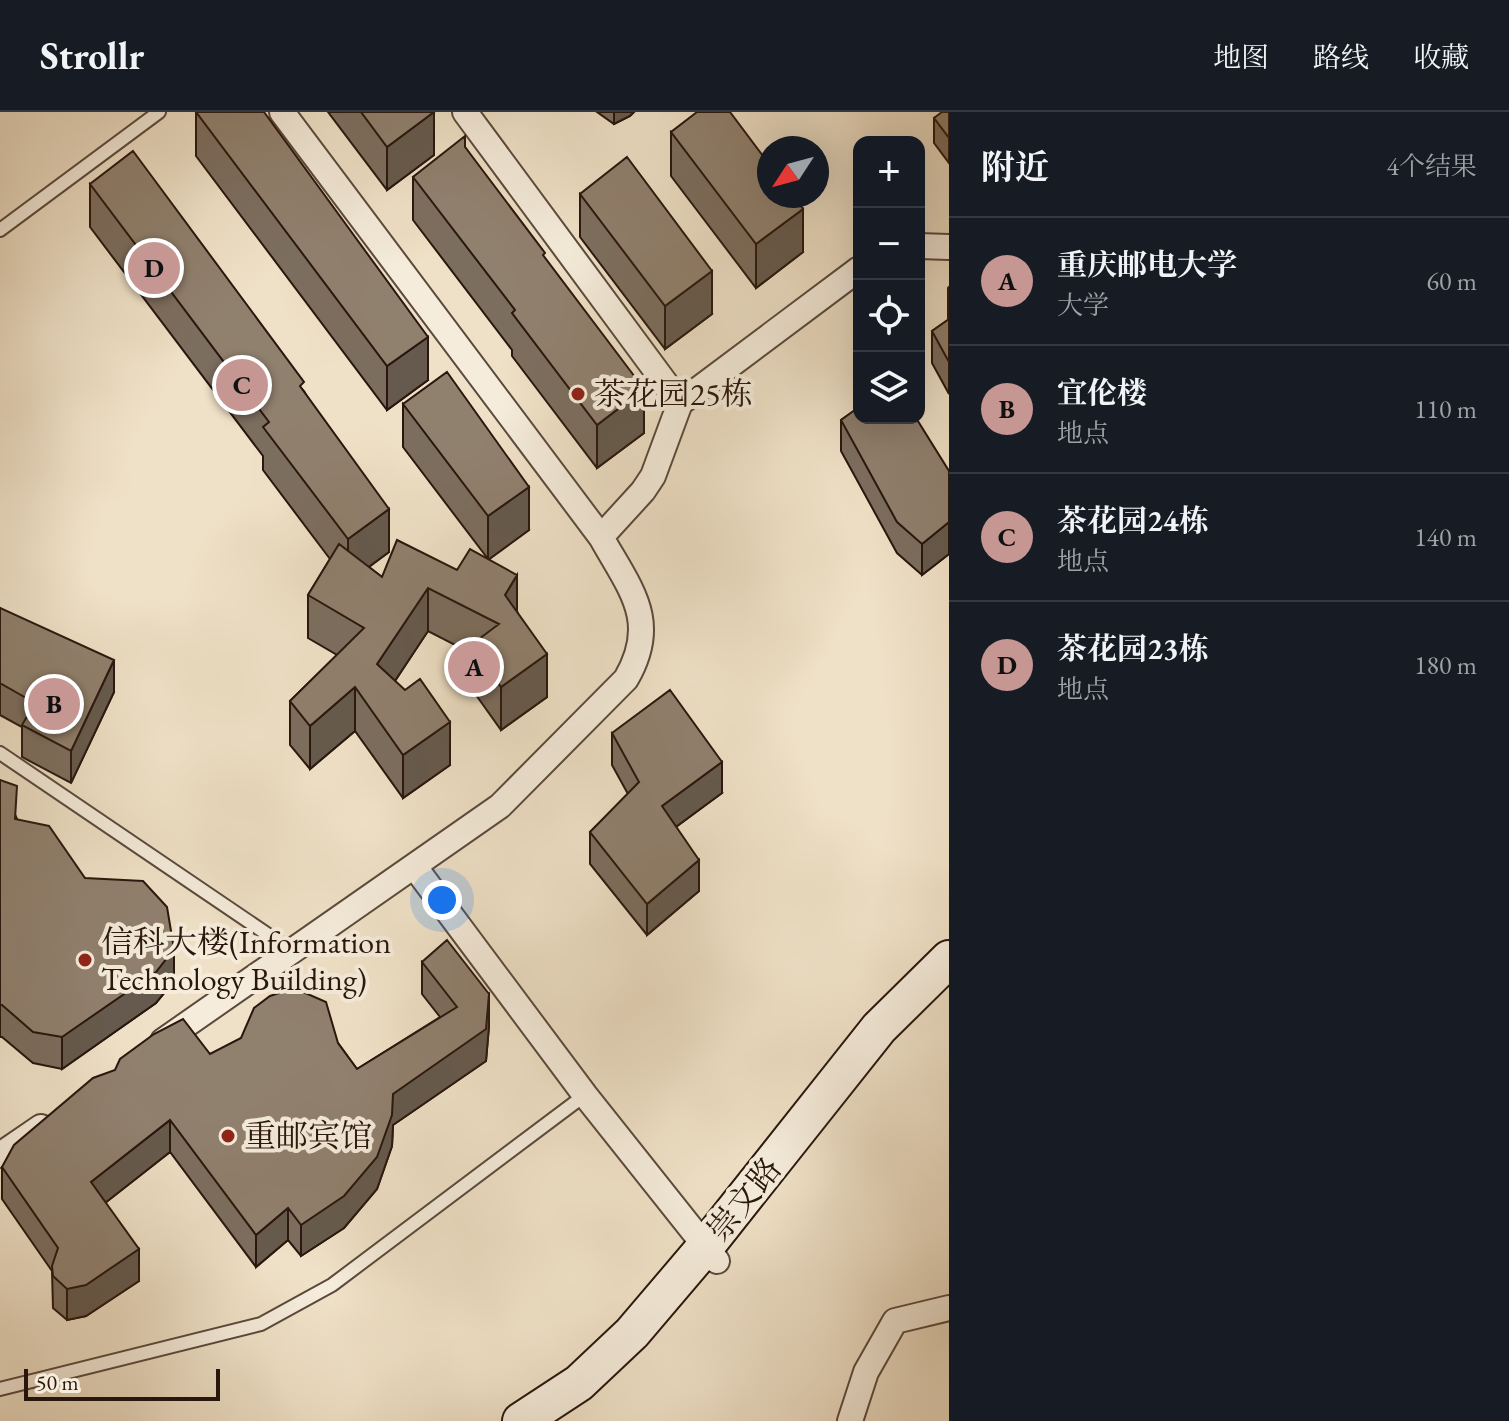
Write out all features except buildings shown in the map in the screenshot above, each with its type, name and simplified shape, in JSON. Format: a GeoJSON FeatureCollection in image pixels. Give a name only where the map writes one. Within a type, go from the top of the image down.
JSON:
{"type":"FeatureCollection","features":[{"type":"Feature","properties":{"kind":"main road","name":"崇文路"},"geometry":{"type":"LineString","coordinates":[[567,1421],[633,1364],[879,1028],[949,959]]}},
{"type":"Feature","properties":{"kind":"main road","name":"崇文路"},"geometry":{"type":"LineString","coordinates":[[521,1421],[579,1383],[712,1254],[892,1039],[949,979]]}},
{"type":"Feature","properties":{"kind":"street"},"geometry":{"type":"LineString","coordinates":[[139,1058],[500,806],[626,679],[638,660],[641,617],[634,596],[601,537],[282,112]]}},
{"type":"Feature","properties":{"kind":"street"},"geometry":{"type":"LineString","coordinates":[[465,112],[680,403]]}},
{"type":"Feature","properties":{"kind":"street"},"geometry":{"type":"LineString","coordinates":[[925,246],[949,247]]}},
{"type":"Feature","properties":{"kind":"street"},"geometry":{"type":"LineString","coordinates":[[601,537],[653,476],[680,403],[853,273]]}},
{"type":"Feature","properties":{"kind":"street"},"geometry":{"type":"LineString","coordinates":[[414,866],[585,1095],[712,1254]]}},
{"type":"Feature","properties":{"kind":"street"},"geometry":{"type":"LineString","coordinates":[[0,1155],[63,1111]]}},
{"type":"Feature","properties":{"kind":"street"},"geometry":{"type":"LineString","coordinates":[[850,1421],[866,1372],[895,1321],[949,1308]]}},
{"type":"Feature","properties":{"kind":"lane"},"geometry":{"type":"LineString","coordinates":[[0,230],[159,112]]}},
{"type":"Feature","properties":{"kind":"lane"},"geometry":{"type":"LineString","coordinates":[[0,753],[292,951]]}},
{"type":"Feature","properties":{"kind":"lane"},"geometry":{"type":"LineString","coordinates":[[0,1389],[261,1324],[332,1285],[585,1095]]}},
{"type":"Feature","properties":{"kind":"place","name":"茶花园23栋"},"geometry":{"type":"Point","coordinates":[154,268]}},
{"type":"Feature","properties":{"kind":"place","name":"茶花园24栋"},"geometry":{"type":"Point","coordinates":[242,385]}},
{"type":"Feature","properties":{"kind":"place","name":"茶花园25栋"},"geometry":{"type":"Point","coordinates":[578,394]}},
{"type":"Feature","properties":{"kind":"place","name":"重庆邮电大学"},"geometry":{"type":"Point","coordinates":[474,667]}},
{"type":"Feature","properties":{"kind":"place","name":"宜伦楼"},"geometry":{"type":"Point","coordinates":[54,704]}},
{"type":"Feature","properties":{"kind":"place","name":"信科大楼(Information Technology Building)"},"geometry":{"type":"Point","coordinates":[85,960]}},
{"type":"Feature","properties":{"kind":"place","name":"重邮宾馆"},"geometry":{"type":"Point","coordinates":[228,1136]}}]}
